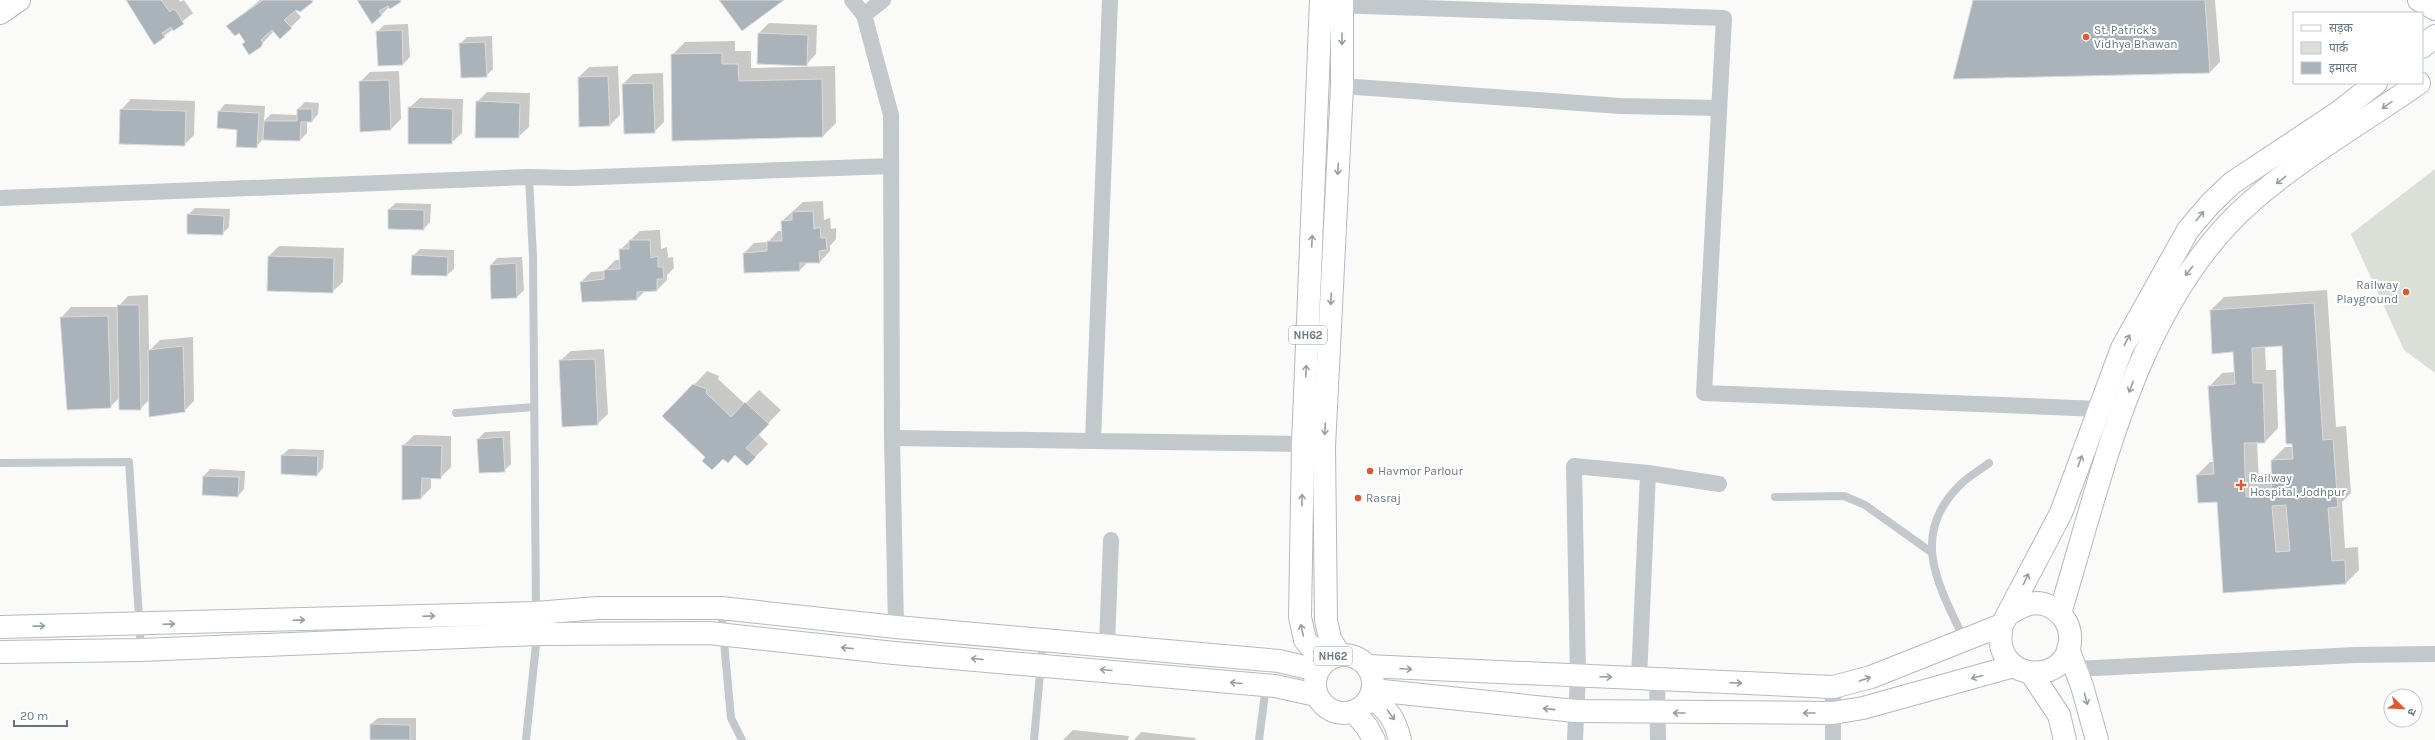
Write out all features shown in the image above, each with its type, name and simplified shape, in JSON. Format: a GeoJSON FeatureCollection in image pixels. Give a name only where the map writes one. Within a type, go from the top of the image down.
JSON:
{"type":"FeatureCollection","features":[{"type":"Feature","properties":{"kind":"main road"},"geometry":{"type":"LineString","coordinates":[[0,13],[19,0]]}},
{"type":"Feature","properties":{"kind":"main road"},"geometry":{"type":"LineString","coordinates":[[2419,0],[2435,9]]}},
{"type":"Feature","properties":{"kind":"main road","name":"NH62"},"geometry":{"type":"LineString","coordinates":[[1316,695],[1314,682],[1327,662],[1330,639],[1326,620],[1324,447],[1342,86],[1331,2]]}},
{"type":"Feature","properties":{"kind":"main road","name":"NH62"},"geometry":{"type":"LineString","coordinates":[[1327,662],[1305,640],[1301,630],[1303,444],[1331,2]]}},
{"type":"Feature","properties":{"kind":"main road"},"geometry":{"type":"LineString","coordinates":[[2423,80],[2435,72]]}},
{"type":"Feature","properties":{"kind":"main road"},"geometry":{"type":"LineString","coordinates":[[2065,740],[2059,715],[2023,670],[2003,652],[2000,634],[2061,513],[2122,348],[2155,286],[2188,230],[2210,204],[2232,183],[2339,112],[2375,84]]}},
{"type":"Feature","properties":{"kind":"main road"},"geometry":{"type":"LineString","coordinates":[[2060,614],[2121,414],[2156,328],[2187,274],[2228,224],[2254,200],[2298,166],[2418,84]]}},
{"type":"Feature","properties":{"kind":"main road"},"geometry":{"type":"LineString","coordinates":[[1367,666],[1833,687],[1871,677],[1964,640],[2006,620],[2021,606],[2034,603],[2048,606],[2060,614],[2069,630],[2071,659],[2082,686],[2097,740]]}},
{"type":"Feature","properties":{"kind":"main road"},"geometry":{"type":"LineString","coordinates":[[0,652],[142,650],[536,623],[598,608],[721,608],[896,627],[1279,661],[1327,662]]}},
{"type":"Feature","properties":{"kind":"main road"},"geometry":{"type":"LineString","coordinates":[[0,627],[536,623],[723,635],[894,653],[1040,664],[1266,686],[1316,695],[1322,705],[1332,711],[1343,714],[1354,712],[1363,706],[1371,694]]}},
{"type":"Feature","properties":{"kind":"main road","name":"NH62"},"geometry":{"type":"LineString","coordinates":[[1327,662],[1355,657],[1367,666],[1372,678],[1371,694]]}},
{"type":"Feature","properties":{"kind":"main road"},"geometry":{"type":"LineString","coordinates":[[1371,694],[1576,711],[1658,713],[1833,713],[1863,708],[2023,670],[2043,672],[2054,668],[2062,660],[2071,659]]}},
{"type":"Feature","properties":{"kind":"main road"},"geometry":{"type":"LineString","coordinates":[[1371,694],[1391,713],[1396,723],[1400,740]]}},
{"type":"Feature","properties":{"kind":"main road"},"geometry":{"type":"LineString","coordinates":[[1354,712],[1367,727],[1374,740]]}},
{"type":"Feature","properties":{"kind":"street"},"geometry":{"type":"LineString","coordinates":[[852,0],[864,15],[891,115],[892,438],[896,627]]}},
{"type":"Feature","properties":{"kind":"street"},"geometry":{"type":"LineString","coordinates":[[864,15],[883,0]]}},
{"type":"Feature","properties":{"kind":"street"},"geometry":{"type":"LineString","coordinates":[[1093,441],[1110,0]]}},
{"type":"Feature","properties":{"kind":"street"},"geometry":{"type":"LineString","coordinates":[[1331,2],[1724,18],[1704,393],[2099,409]]}},
{"type":"Feature","properties":{"kind":"street"},"geometry":{"type":"LineString","coordinates":[[1342,86],[1620,106],[1719,108]]}},
{"type":"Feature","properties":{"kind":"street"},"geometry":{"type":"LineString","coordinates":[[0,198],[529,177],[572,178],[891,166]]}},
{"type":"Feature","properties":{"kind":"street"},"geometry":{"type":"LineString","coordinates":[[892,438],[1303,444]]}},
{"type":"Feature","properties":{"kind":"street"},"geometry":{"type":"LineString","coordinates":[[1575,740],[1578,676],[1574,466],[1648,473],[1719,484]]}},
{"type":"Feature","properties":{"kind":"street"},"geometry":{"type":"LineString","coordinates":[[1648,473],[1648,679],[1658,713],[1658,740]]}},
{"type":"Feature","properties":{"kind":"street"},"geometry":{"type":"LineString","coordinates":[[1107,645],[1111,540]]}},
{"type":"Feature","properties":{"kind":"street"},"geometry":{"type":"LineString","coordinates":[[2071,659],[2435,654]]}},
{"type":"Feature","properties":{"kind":"street"},"geometry":{"type":"LineString","coordinates":[[1833,687],[1834,740]]}},
{"type":"Feature","properties":{"kind":"lane"},"geometry":{"type":"LineString","coordinates":[[526,740],[536,623],[533,257],[529,177]]}},
{"type":"Feature","properties":{"kind":"lane"},"geometry":{"type":"LineString","coordinates":[[456,413],[534,407]]}},
{"type":"Feature","properties":{"kind":"lane"},"geometry":{"type":"LineString","coordinates":[[0,463],[129,462],[142,650]]}},
{"type":"Feature","properties":{"kind":"lane"},"geometry":{"type":"LineString","coordinates":[[1964,640],[1934,573],[1931,552],[1935,521],[1962,483],[1989,463]]}},
{"type":"Feature","properties":{"kind":"lane"},"geometry":{"type":"LineString","coordinates":[[1775,497],[1844,496],[1865,505],[1931,552]]}},
{"type":"Feature","properties":{"kind":"lane"},"geometry":{"type":"LineString","coordinates":[[721,608],[731,718],[742,740]]}},
{"type":"Feature","properties":{"kind":"lane"},"geometry":{"type":"LineString","coordinates":[[1034,740],[1043,640]]}},
{"type":"Feature","properties":{"kind":"lane"},"geometry":{"type":"LineString","coordinates":[[1259,740],[1266,686]]}},
{"type":"Feature","properties":{"kind":"green space","name":"Railway Playground"},"geometry":{"type":"Polygon","coordinates":[[[2435,169],[2435,373],[2404,350],[2351,234],[2435,169]]]}},
{"type":"Feature","properties":{"kind":"building"},"geometry":{"type":"Polygon","coordinates":[[[126,0],[161,0],[170,12],[173,9],[177,12],[184,24],[173,31],[171,27],[162,33],[165,37],[154,45],[126,0]]]}},
{"type":"Feature","properties":{"kind":"building"},"geometry":{"type":"Polygon","coordinates":[[[263,0],[311,0],[313,2],[300,12],[296,10],[284,20],[292,28],[280,39],[272,30],[261,40],[263,43],[261,47],[249,55],[242,44],[245,42],[239,33],[235,36],[226,26],[263,0]]]}},
{"type":"Feature","properties":{"kind":"building"},"geometry":{"type":"Polygon","coordinates":[[[357,0],[400,0],[401,2],[390,9],[388,6],[379,11],[382,15],[372,24],[357,0]]]}},
{"type":"Feature","properties":{"kind":"building"},"geometry":{"type":"Polygon","coordinates":[[[719,0],[784,0],[742,31],[719,0]]]}},
{"type":"Feature","properties":{"kind":"building","name":"St. Patrick's Vidhya Bhawan"},"geometry":{"type":"Polygon","coordinates":[[[1973,0],[2205,0],[2210,73],[1953,79],[1973,0]]]}},
{"type":"Feature","properties":{"kind":"building"},"geometry":{"type":"Polygon","coordinates":[[[402,30],[403,65],[378,66],[376,31],[402,30]]]}},
{"type":"Feature","properties":{"kind":"building"},"geometry":{"type":"Polygon","coordinates":[[[758,33],[808,35],[807,66],[757,64],[758,33]]]}},
{"type":"Feature","properties":{"kind":"building"},"geometry":{"type":"Polygon","coordinates":[[[485,42],[487,77],[461,78],[459,43],[485,42]]]}},
{"type":"Feature","properties":{"kind":"building"},"geometry":{"type":"Polygon","coordinates":[[[722,53],[722,64],[738,64],[739,81],[822,79],[823,137],[672,141],[671,54],[722,53]]]}},
{"type":"Feature","properties":{"kind":"building"},"geometry":{"type":"Polygon","coordinates":[[[608,76],[610,126],[579,127],[578,77],[608,76]]]}},
{"type":"Feature","properties":{"kind":"building"},"geometry":{"type":"Polygon","coordinates":[[[389,80],[391,130],[360,132],[359,81],[389,80]]]}},
{"type":"Feature","properties":{"kind":"building"},"geometry":{"type":"Polygon","coordinates":[[[653,83],[655,133],[624,134],[622,84],[653,83]]]}},
{"type":"Feature","properties":{"kind":"building"},"geometry":{"type":"Polygon","coordinates":[[[476,101],[520,103],[519,138],[475,138],[476,101]]]}},
{"type":"Feature","properties":{"kind":"building"},"geometry":{"type":"Polygon","coordinates":[[[408,107],[453,109],[452,144],[408,144],[408,107]]]}},
{"type":"Feature","properties":{"kind":"building"},"geometry":{"type":"Polygon","coordinates":[[[120,109],[186,111],[185,146],[119,144],[120,109]]]}},
{"type":"Feature","properties":{"kind":"building"},"geometry":{"type":"Polygon","coordinates":[[[297,109],[312,109],[312,122],[301,122],[300,141],[263,140],[264,121],[297,121],[297,109]]]}},
{"type":"Feature","properties":{"kind":"building"},"geometry":{"type":"Polygon","coordinates":[[[218,111],[259,113],[257,148],[236,147],[237,130],[217,128],[218,111]]]}},
{"type":"Feature","properties":{"kind":"building"},"geometry":{"type":"Polygon","coordinates":[[[388,209],[424,210],[424,230],[388,229],[388,209]]]}},
{"type":"Feature","properties":{"kind":"building"},"geometry":{"type":"Polygon","coordinates":[[[813,211],[814,229],[820,227],[821,238],[826,238],[827,250],[819,251],[820,263],[800,263],[800,271],[744,273],[743,253],[767,251],[767,241],[782,241],[781,221],[792,220],[792,212],[813,211]]]}},
{"type":"Feature","properties":{"kind":"building"},"geometry":{"type":"Polygon","coordinates":[[[187,214],[224,216],[223,235],[187,234],[187,214]]]}},
{"type":"Feature","properties":{"kind":"building"},"geometry":{"type":"Polygon","coordinates":[[[629,240],[650,240],[651,258],[658,256],[658,267],[663,267],[664,279],[657,279],[657,291],[637,292],[637,300],[582,302],[580,282],[604,279],[604,270],[620,269],[619,249],[629,249],[629,240]]]}},
{"type":"Feature","properties":{"kind":"building"},"geometry":{"type":"Polygon","coordinates":[[[412,255],[448,257],[447,276],[411,275],[412,255]]]}},
{"type":"Feature","properties":{"kind":"building"},"geometry":{"type":"Polygon","coordinates":[[[268,256],[334,258],[333,293],[267,291],[268,256]]]}},
{"type":"Feature","properties":{"kind":"building"},"geometry":{"type":"Polygon","coordinates":[[[516,263],[517,298],[491,299],[490,265],[516,263]]]}},
{"type":"Feature","properties":{"kind":"building"},"geometry":{"type":"Polygon","coordinates":[[[2314,303],[2323,440],[2333,439],[2338,507],[2328,508],[2332,561],[2345,560],[2346,584],[2223,593],[2217,502],[2198,503],[2196,475],[2214,474],[2208,386],[2235,384],[2233,352],[2212,354],[2210,310],[2314,303]],[[2282,346],[2252,348],[2253,383],[2263,383],[2265,443],[2244,443],[2246,497],[2272,496],[2271,460],[2293,459],[2292,444],[2286,444],[2282,346]],[[2286,505],[2272,506],[2276,552],[2290,551],[2286,505]]]}},
{"type":"Feature","properties":{"kind":"building"},"geometry":{"type":"Polygon","coordinates":[[[117,305],[139,305],[141,410],[119,410],[117,305]]]}},
{"type":"Feature","properties":{"kind":"building"},"geometry":{"type":"Polygon","coordinates":[[[108,316],[111,408],[67,410],[60,317],[108,316]]]}},
{"type":"Feature","properties":{"kind":"building"},"geometry":{"type":"Polygon","coordinates":[[[183,346],[185,412],[149,417],[148,350],[183,346]]]}},
{"type":"Feature","properties":{"kind":"building"},"geometry":{"type":"Polygon","coordinates":[[[595,359],[598,425],[562,427],[559,360],[595,359]]]}},
{"type":"Feature","properties":{"kind":"building"},"geometry":{"type":"Polygon","coordinates":[[[693,384],[707,389],[706,393],[731,417],[745,402],[769,424],[746,448],[756,457],[747,466],[735,455],[728,463],[723,459],[712,470],[702,461],[705,457],[662,416],[693,384]]]}},
{"type":"Feature","properties":{"kind":"building"},"geometry":{"type":"Polygon","coordinates":[[[503,437],[505,472],[479,473],[477,439],[503,437]]]}},
{"type":"Feature","properties":{"kind":"building"},"geometry":{"type":"Polygon","coordinates":[[[402,445],[442,446],[441,479],[422,478],[421,499],[402,500],[402,445]]]}},
{"type":"Feature","properties":{"kind":"building"},"geometry":{"type":"Polygon","coordinates":[[[281,455],[318,456],[317,476],[281,474],[281,455]]]}},
{"type":"Feature","properties":{"kind":"building"},"geometry":{"type":"Polygon","coordinates":[[[203,476],[239,477],[238,497],[202,495],[203,476]]]}},
{"type":"Feature","properties":{"kind":"building"},"geometry":{"type":"Polygon","coordinates":[[[370,724],[410,725],[410,740],[370,740],[370,724]]]}},
{"type":"Feature","properties":{"kind":"place","name":"St. Patrick's Vidhya Bhawan"},"geometry":{"type":"Point","coordinates":[2086,37]}},
{"type":"Feature","properties":{"kind":"place","name":"Railway Playground"},"geometry":{"type":"Point","coordinates":[2406,292]}},
{"type":"Feature","properties":{"kind":"place","name":"Havmor Parlour"},"geometry":{"type":"Point","coordinates":[1370,471]}},
{"type":"Feature","properties":{"kind":"place","name":"Railway Hospital, Jodhpur"},"geometry":{"type":"Point","coordinates":[2241,485]}},
{"type":"Feature","properties":{"kind":"place","name":"Rasraj"},"geometry":{"type":"Point","coordinates":[1358,498]}}]}
